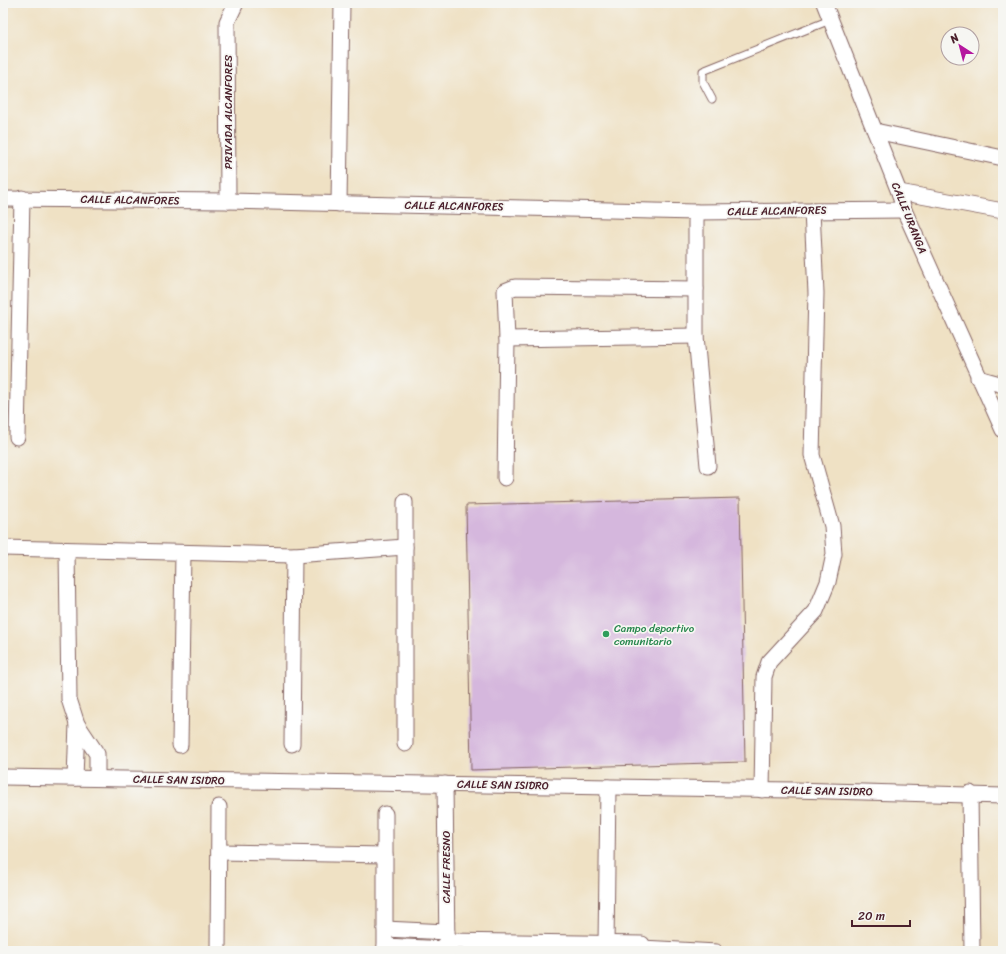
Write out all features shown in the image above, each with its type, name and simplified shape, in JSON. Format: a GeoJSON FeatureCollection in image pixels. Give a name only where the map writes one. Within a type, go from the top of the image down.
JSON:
{"type":"FeatureCollection","features":[{"type":"Feature","properties":{"kind":"street","name":"PRIVADA ALCANFORES"},"geometry":{"type":"LineString","coordinates":[[228,201],[227,22],[236,3]]}},
{"type":"Feature","properties":{"kind":"street"},"geometry":{"type":"LineString","coordinates":[[340,204],[342,3]]}},
{"type":"Feature","properties":{"kind":"street","name":"CALLE URANGA"},"geometry":{"type":"LineString","coordinates":[[824,3],[899,192],[904,210],[978,378],[1003,430]]}},
{"type":"Feature","properties":{"kind":"street"},"geometry":{"type":"LineString","coordinates":[[875,131],[1003,158]]}},
{"type":"Feature","properties":{"kind":"street"},"geometry":{"type":"LineString","coordinates":[[899,192],[1003,212]]}},
{"type":"Feature","properties":{"kind":"street"},"geometry":{"type":"LineString","coordinates":[[17,437],[22,198]]}},
{"type":"Feature","properties":{"kind":"street","name":"CALLE ALCANFORES"},"geometry":{"type":"LineString","coordinates":[[3,199],[228,201],[696,212],[904,210]]}},
{"type":"Feature","properties":{"kind":"street"},"geometry":{"type":"LineString","coordinates":[[762,790],[764,677],[769,662],[816,611],[828,582],[834,554],[832,526],[812,455],[816,293],[812,211]]}},
{"type":"Feature","properties":{"kind":"street"},"geometry":{"type":"LineString","coordinates":[[696,212],[696,336],[708,466]]}},
{"type":"Feature","properties":{"kind":"street"},"geometry":{"type":"LineString","coordinates":[[505,478],[507,339],[506,291],[515,287],[696,289]]}},
{"type":"Feature","properties":{"kind":"street"},"geometry":{"type":"LineString","coordinates":[[507,339],[696,336]]}},
{"type":"Feature","properties":{"kind":"street"},"geometry":{"type":"LineString","coordinates":[[978,378],[1003,385]]}},
{"type":"Feature","properties":{"kind":"street"},"geometry":{"type":"LineString","coordinates":[[405,502],[405,744]]}},
{"type":"Feature","properties":{"kind":"street"},"geometry":{"type":"LineString","coordinates":[[3,548],[294,555],[405,547]]}},
{"type":"Feature","properties":{"kind":"street"},"geometry":{"type":"LineString","coordinates":[[67,550],[69,700],[77,724],[97,754],[97,778]]}},
{"type":"Feature","properties":{"kind":"street"},"geometry":{"type":"LineString","coordinates":[[180,745],[183,552]]}},
{"type":"Feature","properties":{"kind":"street"},"geometry":{"type":"LineString","coordinates":[[292,744],[294,555]]}},
{"type":"Feature","properties":{"kind":"street"},"geometry":{"type":"LineString","coordinates":[[75,778],[77,724]]}},
{"type":"Feature","properties":{"kind":"street","name":"CALLE SAN ISIDRO"},"geometry":{"type":"LineString","coordinates":[[3,777],[970,793],[1003,796]]}},
{"type":"Feature","properties":{"kind":"street","name":"CALLE FRESNO"},"geometry":{"type":"LineString","coordinates":[[445,784],[447,943]]}},
{"type":"Feature","properties":{"kind":"street"},"geometry":{"type":"LineString","coordinates":[[606,944],[608,787]]}},
{"type":"Feature","properties":{"kind":"street"},"geometry":{"type":"LineString","coordinates":[[970,793],[972,951]]}},
{"type":"Feature","properties":{"kind":"street"},"geometry":{"type":"LineString","coordinates":[[218,951],[219,807]]}},
{"type":"Feature","properties":{"kind":"street"},"geometry":{"type":"LineString","coordinates":[[385,814],[385,949],[447,943],[642,944]]}},
{"type":"Feature","properties":{"kind":"street"},"geometry":{"type":"LineString","coordinates":[[219,852],[385,855]]}},
{"type":"Feature","properties":{"kind":"street"},"geometry":{"type":"LineString","coordinates":[[385,929],[447,943]]}},
{"type":"Feature","properties":{"kind":"lane"},"geometry":{"type":"LineString","coordinates":[[712,99],[703,82],[703,71],[830,20]]}},
{"type":"Feature","properties":{"kind":"lane"},"geometry":{"type":"LineString","coordinates":[[642,944],[717,948]]}},
{"type":"Feature","properties":{"kind":"building","name":"Campo deportivo comunitario"},"geometry":{"type":"Polygon","coordinates":[[[740,498],[745,762],[471,770],[466,505],[740,498]]]}},
{"type":"Feature","properties":{"kind":"place","name":"Campo deportivo comunitario"},"geometry":{"type":"Point","coordinates":[606,634]}}]}
